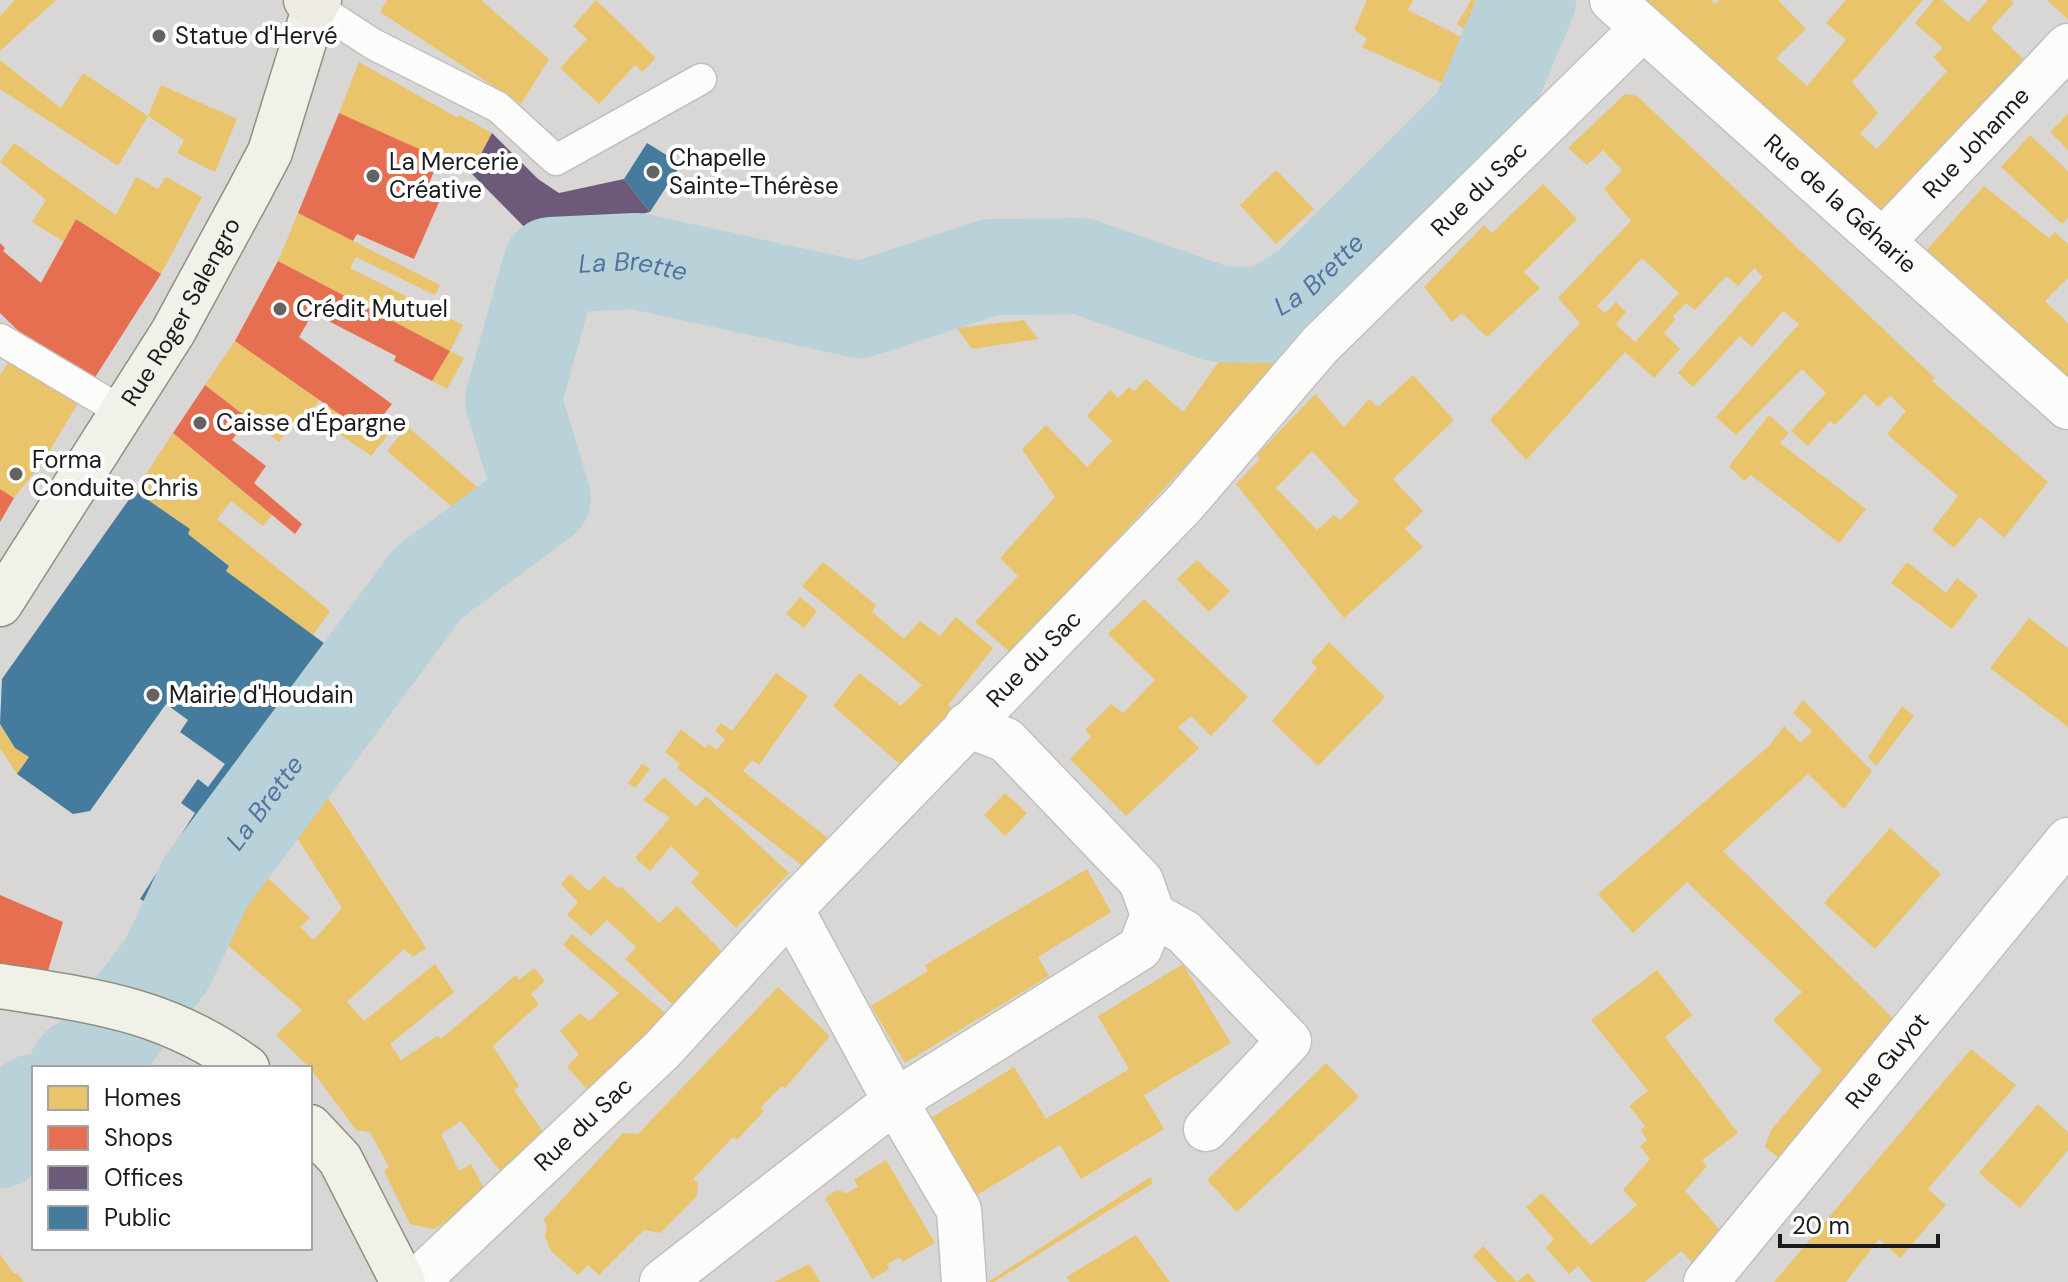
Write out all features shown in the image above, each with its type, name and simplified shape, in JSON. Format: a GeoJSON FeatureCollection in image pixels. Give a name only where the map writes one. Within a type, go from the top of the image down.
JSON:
{"type":"FeatureCollection","features":[{"type":"Feature","properties":{"kind":"main road","name":"Rue Roger Salengro"},"geometry":{"type":"LineString","coordinates":[[0,604],[173,332],[270,152],[313,2]]}},
{"type":"Feature","properties":{"kind":"main road"},"geometry":{"type":"LineString","coordinates":[[0,986],[164,1019],[209,1040],[244,1066]]}},
{"type":"Feature","properties":{"kind":"main road"},"geometry":{"type":"LineString","coordinates":[[312,1129],[340,1159],[403,1282]]}},
{"type":"Feature","properties":{"kind":"street","name":"Rue de la Géharie"},"geometry":{"type":"LineString","coordinates":[[1627,14],[2068,407]]}},
{"type":"Feature","properties":{"kind":"street","name":"Rue du Sac"},"geometry":{"type":"LineString","coordinates":[[416,1282],[662,1050],[791,909],[1183,505],[1320,345],[1627,14]]}},
{"type":"Feature","properties":{"kind":"street","name":"Rue Johanne"},"geometry":{"type":"LineString","coordinates":[[1884,240],[2068,46]]}},
{"type":"Feature","properties":{"kind":"street"},"geometry":{"type":"LineString","coordinates":[[662,1282],[895,1101],[1140,948],[1153,915],[1141,881],[1006,740],[967,725]]}},
{"type":"Feature","properties":{"kind":"street","name":"Rue Guyot"},"geometry":{"type":"LineString","coordinates":[[1706,1282],[2068,840]]}},
{"type":"Feature","properties":{"kind":"street"},"geometry":{"type":"LineString","coordinates":[[791,909],[895,1101],[959,1210],[964,1282]]}},
{"type":"Feature","properties":{"kind":"street"},"geometry":{"type":"LineString","coordinates":[[1153,915],[1184,932],[1289,1041],[1206,1129]]}},
{"type":"Feature","properties":{"kind":"lane"},"geometry":{"type":"LineString","coordinates":[[313,2],[373,44],[498,107],[556,160],[701,79]]}},
{"type":"Feature","properties":{"kind":"lane"},"geometry":{"type":"LineString","coordinates":[[0,339],[121,411]]}},
{"type":"Feature","properties":{"kind":"shaded area"},"geometry":{"type":"Polygon","coordinates":[[[0,0],[2068,0],[2068,1282],[0,1282],[0,0]]]}},
{"type":"Feature","properties":{"kind":"building: Homes"},"geometry":{"type":"Polygon","coordinates":[[[15,0],[56,0],[0,51],[0,16],[15,0]]]}},
{"type":"Feature","properties":{"kind":"building: Homes"},"geometry":{"type":"Polygon","coordinates":[[[387,0],[481,0],[549,59],[521,104],[380,12],[387,0]]]}},
{"type":"Feature","properties":{"kind":"building: Homes"},"geometry":{"type":"Polygon","coordinates":[[[596,0],[656,58],[642,72],[635,65],[599,104],[560,68],[587,39],[573,26],[596,0]]]}},
{"type":"Feature","properties":{"kind":"building: Homes"},"geometry":{"type":"Polygon","coordinates":[[[1367,0],[1413,0],[1408,10],[1465,39],[1446,85],[1362,47],[1367,38],[1354,30],[1367,0]]]}},
{"type":"Feature","properties":{"kind":"building: Homes"},"geometry":{"type":"Polygon","coordinates":[[[1471,0],[1497,0],[1469,32],[1457,24],[1471,0]]]}},
{"type":"Feature","properties":{"kind":"building: Homes"},"geometry":{"type":"Polygon","coordinates":[[[1639,0],[1711,0],[1715,4],[1719,0],[1778,0],[1806,29],[1776,58],[1807,86],[1846,40],[1826,23],[1846,0],[1923,0],[1852,82],[1878,113],[1860,134],[1877,149],[1947,71],[1933,57],[1943,48],[1915,23],[1934,0],[1942,0],[1968,22],[1988,0],[2011,0],[2014,3],[1991,28],[2036,71],[1889,223],[1639,0]]]}},
{"type":"Feature","properties":{"kind":"building: Homes"},"geometry":{"type":"Polygon","coordinates":[[[2047,0],[2068,0],[2068,19],[2047,0]]]}},
{"type":"Feature","properties":{"kind":"building: Homes"},"geometry":{"type":"Polygon","coordinates":[[[0,60],[61,108],[83,73],[148,116],[118,166],[0,89],[0,60]]]}},
{"type":"Feature","properties":{"kind":"building: Homes"},"geometry":{"type":"Polygon","coordinates":[[[359,62],[458,118],[459,115],[492,133],[471,173],[339,113],[359,62]]]}},
{"type":"Feature","properties":{"kind":"building: Homes"},"geometry":{"type":"Polygon","coordinates":[[[161,85],[237,119],[215,172],[177,153],[184,140],[148,116],[161,85]]]}},
{"type":"Feature","properties":{"kind":"building: Homes"},"geometry":{"type":"Polygon","coordinates":[[[1625,94],[1637,96],[1935,378],[1932,381],[2048,482],[2004,538],[1980,517],[1954,548],[1932,530],[1958,496],[1887,434],[1906,411],[1890,396],[1878,407],[1865,394],[1835,425],[1830,421],[1808,446],[1791,431],[1826,393],[1802,369],[1736,435],[1716,417],[1799,324],[1783,311],[1752,347],[1740,336],[1693,387],[1678,373],[1763,277],[1754,268],[1738,286],[1726,276],[1695,310],[1686,303],[1673,316],[1675,320],[1664,333],[1680,349],[1654,378],[1625,352],[1526,460],[1490,420],[1580,323],[1558,298],[1631,221],[1604,189],[1622,170],[1603,150],[1587,165],[1568,148],[1625,94]],[[1642,258],[1597,306],[1605,313],[1616,302],[1626,312],[1616,324],[1635,342],[1679,293],[1642,258]]]}},
{"type":"Feature","properties":{"kind":"building: Homes"},"geometry":{"type":"Polygon","coordinates":[[[2068,114],[2068,150],[2050,132],[2068,114]]]}},
{"type":"Feature","properties":{"kind":"building: Homes"},"geometry":{"type":"Polygon","coordinates":[[[2030,135],[2068,171],[2068,218],[2062,224],[2001,167],[2030,135]]]}},
{"type":"Feature","properties":{"kind":"building: Homes"},"geometry":{"type":"Polygon","coordinates":[[[14,143],[116,215],[136,177],[158,189],[166,177],[202,197],[161,274],[76,219],[64,242],[32,222],[46,200],[0,162],[14,143]]]}},
{"type":"Feature","properties":{"kind":"building: Homes"},"geometry":{"type":"Polygon","coordinates":[[[1276,170],[1314,209],[1276,244],[1240,205],[1276,170]]]}},
{"type":"Feature","properties":{"kind":"building: Homes"},"geometry":{"type":"Polygon","coordinates":[[[1543,184],[1577,219],[1524,272],[1540,288],[1487,337],[1462,313],[1452,322],[1424,287],[1484,225],[1492,233],[1543,184]]]}},
{"type":"Feature","properties":{"kind":"building: Homes"},"geometry":{"type":"Polygon","coordinates":[[[1984,186],[2049,238],[2055,232],[2068,244],[2068,278],[2045,301],[2068,323],[2068,377],[1923,254],[1984,186]]]}},
{"type":"Feature","properties":{"kind":"building: Homes"},"geometry":{"type":"Polygon","coordinates":[[[298,213],[440,285],[435,295],[356,257],[350,268],[463,325],[450,351],[278,261],[298,213]]]}},
{"type":"Feature","properties":{"kind":"building: Homes"},"geometry":{"type":"Polygon","coordinates":[[[1024,320],[1038,339],[972,349],[957,328],[1024,320]]]}},
{"type":"Feature","properties":{"kind":"building: Homes"},"geometry":{"type":"Polygon","coordinates":[[[235,341],[320,400],[307,417],[301,413],[279,442],[205,385],[235,341]]]}},
{"type":"Feature","properties":{"kind":"building: Homes"},"geometry":{"type":"Polygon","coordinates":[[[1232,343],[1279,365],[1011,653],[975,622],[1018,576],[1000,558],[1055,497],[1022,449],[1046,425],[1087,467],[1112,441],[1087,416],[1110,390],[1118,398],[1129,387],[1134,391],[1146,379],[1183,412],[1232,343]]]}},
{"type":"Feature","properties":{"kind":"building: Homes"},"geometry":{"type":"Polygon","coordinates":[[[450,351],[464,358],[447,389],[432,381],[450,351]]]}},
{"type":"Feature","properties":{"kind":"building: Homes"},"geometry":{"type":"Polygon","coordinates":[[[13,355],[80,400],[44,460],[14,498],[0,489],[0,375],[13,355]]]}},
{"type":"Feature","properties":{"kind":"building: Homes"},"geometry":{"type":"Polygon","coordinates":[[[1413,375],[1454,420],[1393,479],[1423,511],[1405,529],[1423,547],[1344,618],[1236,484],[1260,459],[1257,455],[1315,394],[1344,427],[1369,399],[1378,407],[1413,375]],[[1312,451],[1276,488],[1317,530],[1334,515],[1340,520],[1359,502],[1312,451]]]}},
{"type":"Feature","properties":{"kind":"building: Homes"},"geometry":{"type":"Polygon","coordinates":[[[326,404],[368,434],[376,423],[389,434],[371,456],[316,418],[326,404]]]}},
{"type":"Feature","properties":{"kind":"building: Homes"},"geometry":{"type":"Polygon","coordinates":[[[1769,415],[1789,433],[1780,443],[1866,509],[1839,543],[1751,475],[1744,481],[1729,466],[1769,415]]]}},
{"type":"Feature","properties":{"kind":"building: Homes"},"geometry":{"type":"Polygon","coordinates":[[[407,426],[494,502],[473,525],[387,451],[407,426]]]}},
{"type":"Feature","properties":{"kind":"building: Homes"},"geometry":{"type":"Polygon","coordinates":[[[173,433],[272,515],[263,526],[231,501],[217,519],[330,611],[313,635],[226,571],[229,566],[188,534],[190,529],[135,491],[173,433]]]}},
{"type":"Feature","properties":{"kind":"building: Homes"},"geometry":{"type":"Polygon","coordinates":[[[1197,560],[1230,591],[1209,612],[1177,579],[1197,560]]]}},
{"type":"Feature","properties":{"kind":"building: Homes"},"geometry":{"type":"Polygon","coordinates":[[[823,562],[876,605],[872,612],[904,639],[920,621],[940,636],[956,617],[993,648],[948,705],[954,711],[902,766],[833,706],[859,673],[901,706],[922,685],[802,586],[823,562]]]}},
{"type":"Feature","properties":{"kind":"building: Homes"},"geometry":{"type":"Polygon","coordinates":[[[1907,562],[1946,593],[1957,578],[1978,595],[1952,629],[1891,583],[1907,562]]]}},
{"type":"Feature","properties":{"kind":"building: Homes"},"geometry":{"type":"Polygon","coordinates":[[[800,597],[817,611],[804,628],[786,614],[800,597]]]}},
{"type":"Feature","properties":{"kind":"building: Homes"},"geometry":{"type":"Polygon","coordinates":[[[1144,599],[1248,697],[1211,736],[1191,716],[1178,727],[1199,748],[1126,816],[1070,759],[1091,737],[1085,730],[1111,704],[1123,713],[1155,680],[1108,634],[1144,599]]]}},
{"type":"Feature","properties":{"kind":"building: Homes"},"geometry":{"type":"Polygon","coordinates":[[[2029,618],[2068,648],[2068,727],[1990,668],[2029,618]]]}},
{"type":"Feature","properties":{"kind":"building: Homes"},"geometry":{"type":"Polygon","coordinates":[[[1329,642],[1385,697],[1318,766],[1272,721],[1317,668],[1311,662],[1329,642]]]}},
{"type":"Feature","properties":{"kind":"building: Homes"},"geometry":{"type":"Polygon","coordinates":[[[776,673],[808,696],[759,765],[752,760],[743,771],[829,839],[804,867],[677,768],[680,764],[665,752],[681,729],[705,748],[709,744],[717,750],[725,739],[715,731],[721,723],[732,731],[776,673]]]}},
{"type":"Feature","properties":{"kind":"building: Homes"},"geometry":{"type":"Polygon","coordinates":[[[1803,700],[1872,771],[1844,809],[1808,774],[1723,851],[1900,1025],[1783,1161],[1765,1147],[1771,1130],[1822,1070],[1773,1020],[1802,992],[1687,882],[1633,933],[1598,894],[1770,745],[1784,726],[1801,743],[1812,731],[1793,713],[1803,700]]]}},
{"type":"Feature","properties":{"kind":"building: Homes"},"geometry":{"type":"Polygon","coordinates":[[[1902,706],[1914,716],[1876,766],[1868,757],[1902,706]]]}},
{"type":"Feature","properties":{"kind":"building: Homes"},"geometry":{"type":"Polygon","coordinates":[[[0,725],[15,748],[29,757],[17,774],[0,748],[0,725]]]}},
{"type":"Feature","properties":{"kind":"building: Homes"},"geometry":{"type":"Polygon","coordinates":[[[642,764],[650,769],[635,788],[628,783],[642,764]]]}},
{"type":"Feature","properties":{"kind":"building: Homes"},"geometry":{"type":"Polygon","coordinates":[[[664,777],[696,807],[706,796],[789,873],[736,928],[691,883],[699,873],[671,846],[650,871],[635,858],[670,818],[643,800],[664,777]]]}},
{"type":"Feature","properties":{"kind":"building: Homes"},"geometry":{"type":"Polygon","coordinates":[[[1005,793],[1027,813],[1005,836],[984,815],[1005,793]]]}},
{"type":"Feature","properties":{"kind":"building: Homes"},"geometry":{"type":"Polygon","coordinates":[[[327,796],[426,948],[413,957],[404,949],[347,1002],[364,1021],[435,964],[454,992],[390,1044],[401,1060],[437,1036],[441,1039],[516,975],[519,980],[534,968],[545,981],[531,994],[539,1004],[493,1046],[519,1086],[514,1090],[543,1132],[501,1172],[461,1121],[441,1134],[459,1171],[471,1164],[484,1188],[453,1218],[434,1229],[410,1224],[384,1171],[389,1167],[370,1132],[356,1130],[312,1071],[312,1066],[308,1066],[276,1035],[302,1010],[207,927],[215,903],[273,827],[291,845],[267,877],[310,918],[300,927],[314,940],[342,908],[288,824],[327,796]]]}},
{"type":"Feature","properties":{"kind":"building: Homes"},"geometry":{"type":"Polygon","coordinates":[[[1890,828],[1941,874],[1875,949],[1824,903],[1890,828]]]}},
{"type":"Feature","properties":{"kind":"building: Homes"},"geometry":{"type":"Polygon","coordinates":[[[1087,869],[1111,912],[1038,957],[1049,976],[905,1063],[871,1006],[928,971],[925,965],[1087,869]]]}},
{"type":"Feature","properties":{"kind":"building: Homes"},"geometry":{"type":"Polygon","coordinates":[[[570,874],[589,891],[604,876],[619,889],[622,887],[659,923],[677,906],[723,953],[673,1005],[625,959],[636,947],[607,920],[591,936],[567,915],[578,902],[561,884],[570,874]]]}},
{"type":"Feature","properties":{"kind":"building: Homes"},"geometry":{"type":"Polygon","coordinates":[[[572,934],[670,1017],[603,1083],[598,1078],[587,1089],[567,1067],[579,1054],[560,1031],[580,1013],[589,1021],[619,993],[563,945],[572,934]]]}},
{"type":"Feature","properties":{"kind":"building: Homes"},"geometry":{"type":"Polygon","coordinates":[[[1183,964],[1231,1043],[1144,1095],[1164,1129],[1081,1179],[1060,1145],[972,1198],[926,1121],[1014,1067],[1046,1119],[1129,1069],[1098,1016],[1183,964]]]}},
{"type":"Feature","properties":{"kind":"building: Homes"},"geometry":{"type":"Polygon","coordinates":[[[1657,970],[1692,1015],[1665,1037],[1738,1133],[1702,1160],[1707,1166],[1685,1191],[1723,1233],[1695,1265],[1681,1251],[1645,1282],[1592,1282],[1578,1266],[1569,1274],[1546,1248],[1554,1239],[1526,1207],[1542,1193],[1591,1245],[1637,1205],[1623,1190],[1650,1159],[1640,1146],[1647,1140],[1641,1130],[1645,1126],[1629,1106],[1648,1091],[1591,1020],[1657,970]]]}},
{"type":"Feature","properties":{"kind":"building: Homes"},"geometry":{"type":"Polygon","coordinates":[[[778,987],[830,1036],[785,1088],[782,1086],[761,1107],[764,1111],[737,1140],[733,1137],[693,1179],[698,1183],[697,1196],[660,1233],[644,1230],[599,1275],[588,1265],[578,1275],[551,1251],[545,1237],[547,1225],[543,1220],[623,1133],[638,1134],[778,987]]]}},
{"type":"Feature","properties":{"kind":"building: Homes"},"geometry":{"type":"Polygon","coordinates":[[[1971,1049],[2016,1085],[1928,1189],[1946,1205],[1900,1258],[1879,1239],[1846,1282],[1774,1282],[1971,1049]]]}},
{"type":"Feature","properties":{"kind":"building: Homes"},"geometry":{"type":"Polygon","coordinates":[[[1326,1063],[1359,1097],[1237,1212],[1207,1180],[1326,1063]]]}},
{"type":"Feature","properties":{"kind":"building: Homes"},"geometry":{"type":"Polygon","coordinates":[[[0,1071],[25,1093],[0,1121],[0,1071]]]}},
{"type":"Feature","properties":{"kind":"building: Homes"},"geometry":{"type":"Polygon","coordinates":[[[2038,1104],[2068,1132],[2068,1150],[2020,1208],[1979,1173],[2038,1104]]]}},
{"type":"Feature","properties":{"kind":"building: Homes"},"geometry":{"type":"Polygon","coordinates":[[[32,1146],[32,1162],[25,1154],[32,1146]]]}},
{"type":"Feature","properties":{"kind":"building: Homes"},"geometry":{"type":"Polygon","coordinates":[[[886,1160],[935,1243],[902,1262],[900,1257],[887,1264],[889,1269],[872,1279],[825,1198],[837,1190],[847,1193],[858,1187],[854,1180],[886,1160]]]}},
{"type":"Feature","properties":{"kind":"building: Homes"},"geometry":{"type":"Polygon","coordinates":[[[1150,1177],[1153,1183],[994,1282],[988,1282],[1150,1177]]]}},
{"type":"Feature","properties":{"kind":"building: Homes"},"geometry":{"type":"Polygon","coordinates":[[[1136,1235],[1170,1282],[1070,1282],[1066,1277],[1136,1235]]]}},
{"type":"Feature","properties":{"kind":"building: Homes"},"geometry":{"type":"Polygon","coordinates":[[[1483,1246],[1517,1282],[1497,1282],[1473,1256],[1483,1246]]]}},
{"type":"Feature","properties":{"kind":"building: Homes"},"geometry":{"type":"Polygon","coordinates":[[[0,1254],[14,1274],[17,1273],[24,1282],[0,1282],[0,1254]]]}},
{"type":"Feature","properties":{"kind":"building: Homes"},"geometry":{"type":"Polygon","coordinates":[[[807,1265],[820,1282],[774,1282],[807,1265]]]}},
{"type":"Feature","properties":{"kind":"building: Homes"},"geometry":{"type":"Polygon","coordinates":[[[1528,1273],[1536,1282],[1517,1282],[1528,1273]]]}},
{"type":"Feature","properties":{"kind":"building: Shops","name":"La Mercerie Créative"},"geometry":{"type":"Polygon","coordinates":[[[339,113],[439,158],[425,194],[439,202],[414,259],[357,234],[353,241],[298,213],[339,113]]]}},
{"type":"Feature","properties":{"kind":"building: Shops"},"geometry":{"type":"Polygon","coordinates":[[[76,219],[161,274],[92,382],[44,356],[0,313],[0,243],[5,248],[3,251],[41,283],[76,219]]]}},
{"type":"Feature","properties":{"kind":"building: Shops"},"geometry":{"type":"Polygon","coordinates":[[[278,261],[450,351],[432,381],[394,361],[396,356],[313,313],[299,337],[392,404],[368,434],[235,341],[278,261]]]}},
{"type":"Feature","properties":{"kind":"building: Shops"},"geometry":{"type":"Polygon","coordinates":[[[205,385],[249,419],[232,440],[266,466],[254,483],[302,524],[295,534],[173,433],[205,385]]]}},
{"type":"Feature","properties":{"kind":"building: Shops"},"geometry":{"type":"Polygon","coordinates":[[[0,489],[14,498],[0,522],[0,489]]]}},
{"type":"Feature","properties":{"kind":"building: Shops"},"geometry":{"type":"Polygon","coordinates":[[[0,895],[63,922],[47,974],[0,963],[0,895]]]}},
{"type":"Feature","properties":{"kind":"building: Offices"},"geometry":{"type":"Polygon","coordinates":[[[492,133],[538,179],[559,193],[624,179],[650,212],[536,239],[471,173],[492,133]]]}},
{"type":"Feature","properties":{"kind":"building: Public","name":"Chapelle Sainte-Thérèse"},"geometry":{"type":"Polygon","coordinates":[[[647,143],[681,164],[650,212],[624,179],[647,143]]]}},
{"type":"Feature","properties":{"kind":"building: Public","name":"Mairie d'Houdain"},"geometry":{"type":"Polygon","coordinates":[[[135,491],[190,529],[188,534],[229,566],[226,571],[336,652],[217,827],[220,829],[181,889],[171,916],[140,899],[195,813],[181,803],[198,779],[208,787],[225,764],[180,732],[188,720],[166,704],[90,811],[73,814],[17,774],[29,757],[15,748],[0,724],[2,679],[135,491]]]}},
{"type":"Feature","properties":{"kind":"waterway","name":"La Brette"},"geometry":{"type":"LineString","coordinates":[[80,1066],[99,1053],[167,964],[205,883],[429,582],[543,498],[513,400],[551,265],[636,261],[860,310],[991,267],[1081,266],[1218,314],[1266,315],[1307,290],[1478,120],[1528,0]]}},
{"type":"Feature","properties":{"kind":"waterway","name":"La Brette"},"geometry":{"type":"LineString","coordinates":[[0,1140],[32,1104]]}},
{"type":"Feature","properties":{"kind":"place","name":"Statue d'Hervé"},"geometry":{"type":"Point","coordinates":[159,36]}},
{"type":"Feature","properties":{"kind":"place","name":"Chapelle Sainte-Thérèse"},"geometry":{"type":"Point","coordinates":[653,172]}},
{"type":"Feature","properties":{"kind":"place","name":"La Mercerie Créative"},"geometry":{"type":"Point","coordinates":[373,176]}},
{"type":"Feature","properties":{"kind":"place","name":"Crédit Mutuel"},"geometry":{"type":"Point","coordinates":[280,309]}},
{"type":"Feature","properties":{"kind":"place","name":"Caisse d'Épargne"},"geometry":{"type":"Point","coordinates":[200,423]}},
{"type":"Feature","properties":{"kind":"place","name":"Forma Conduite Chris"},"geometry":{"type":"Point","coordinates":[16,474]}},
{"type":"Feature","properties":{"kind":"place","name":"Mairie d'Houdain"},"geometry":{"type":"Point","coordinates":[153,695]}}]}
